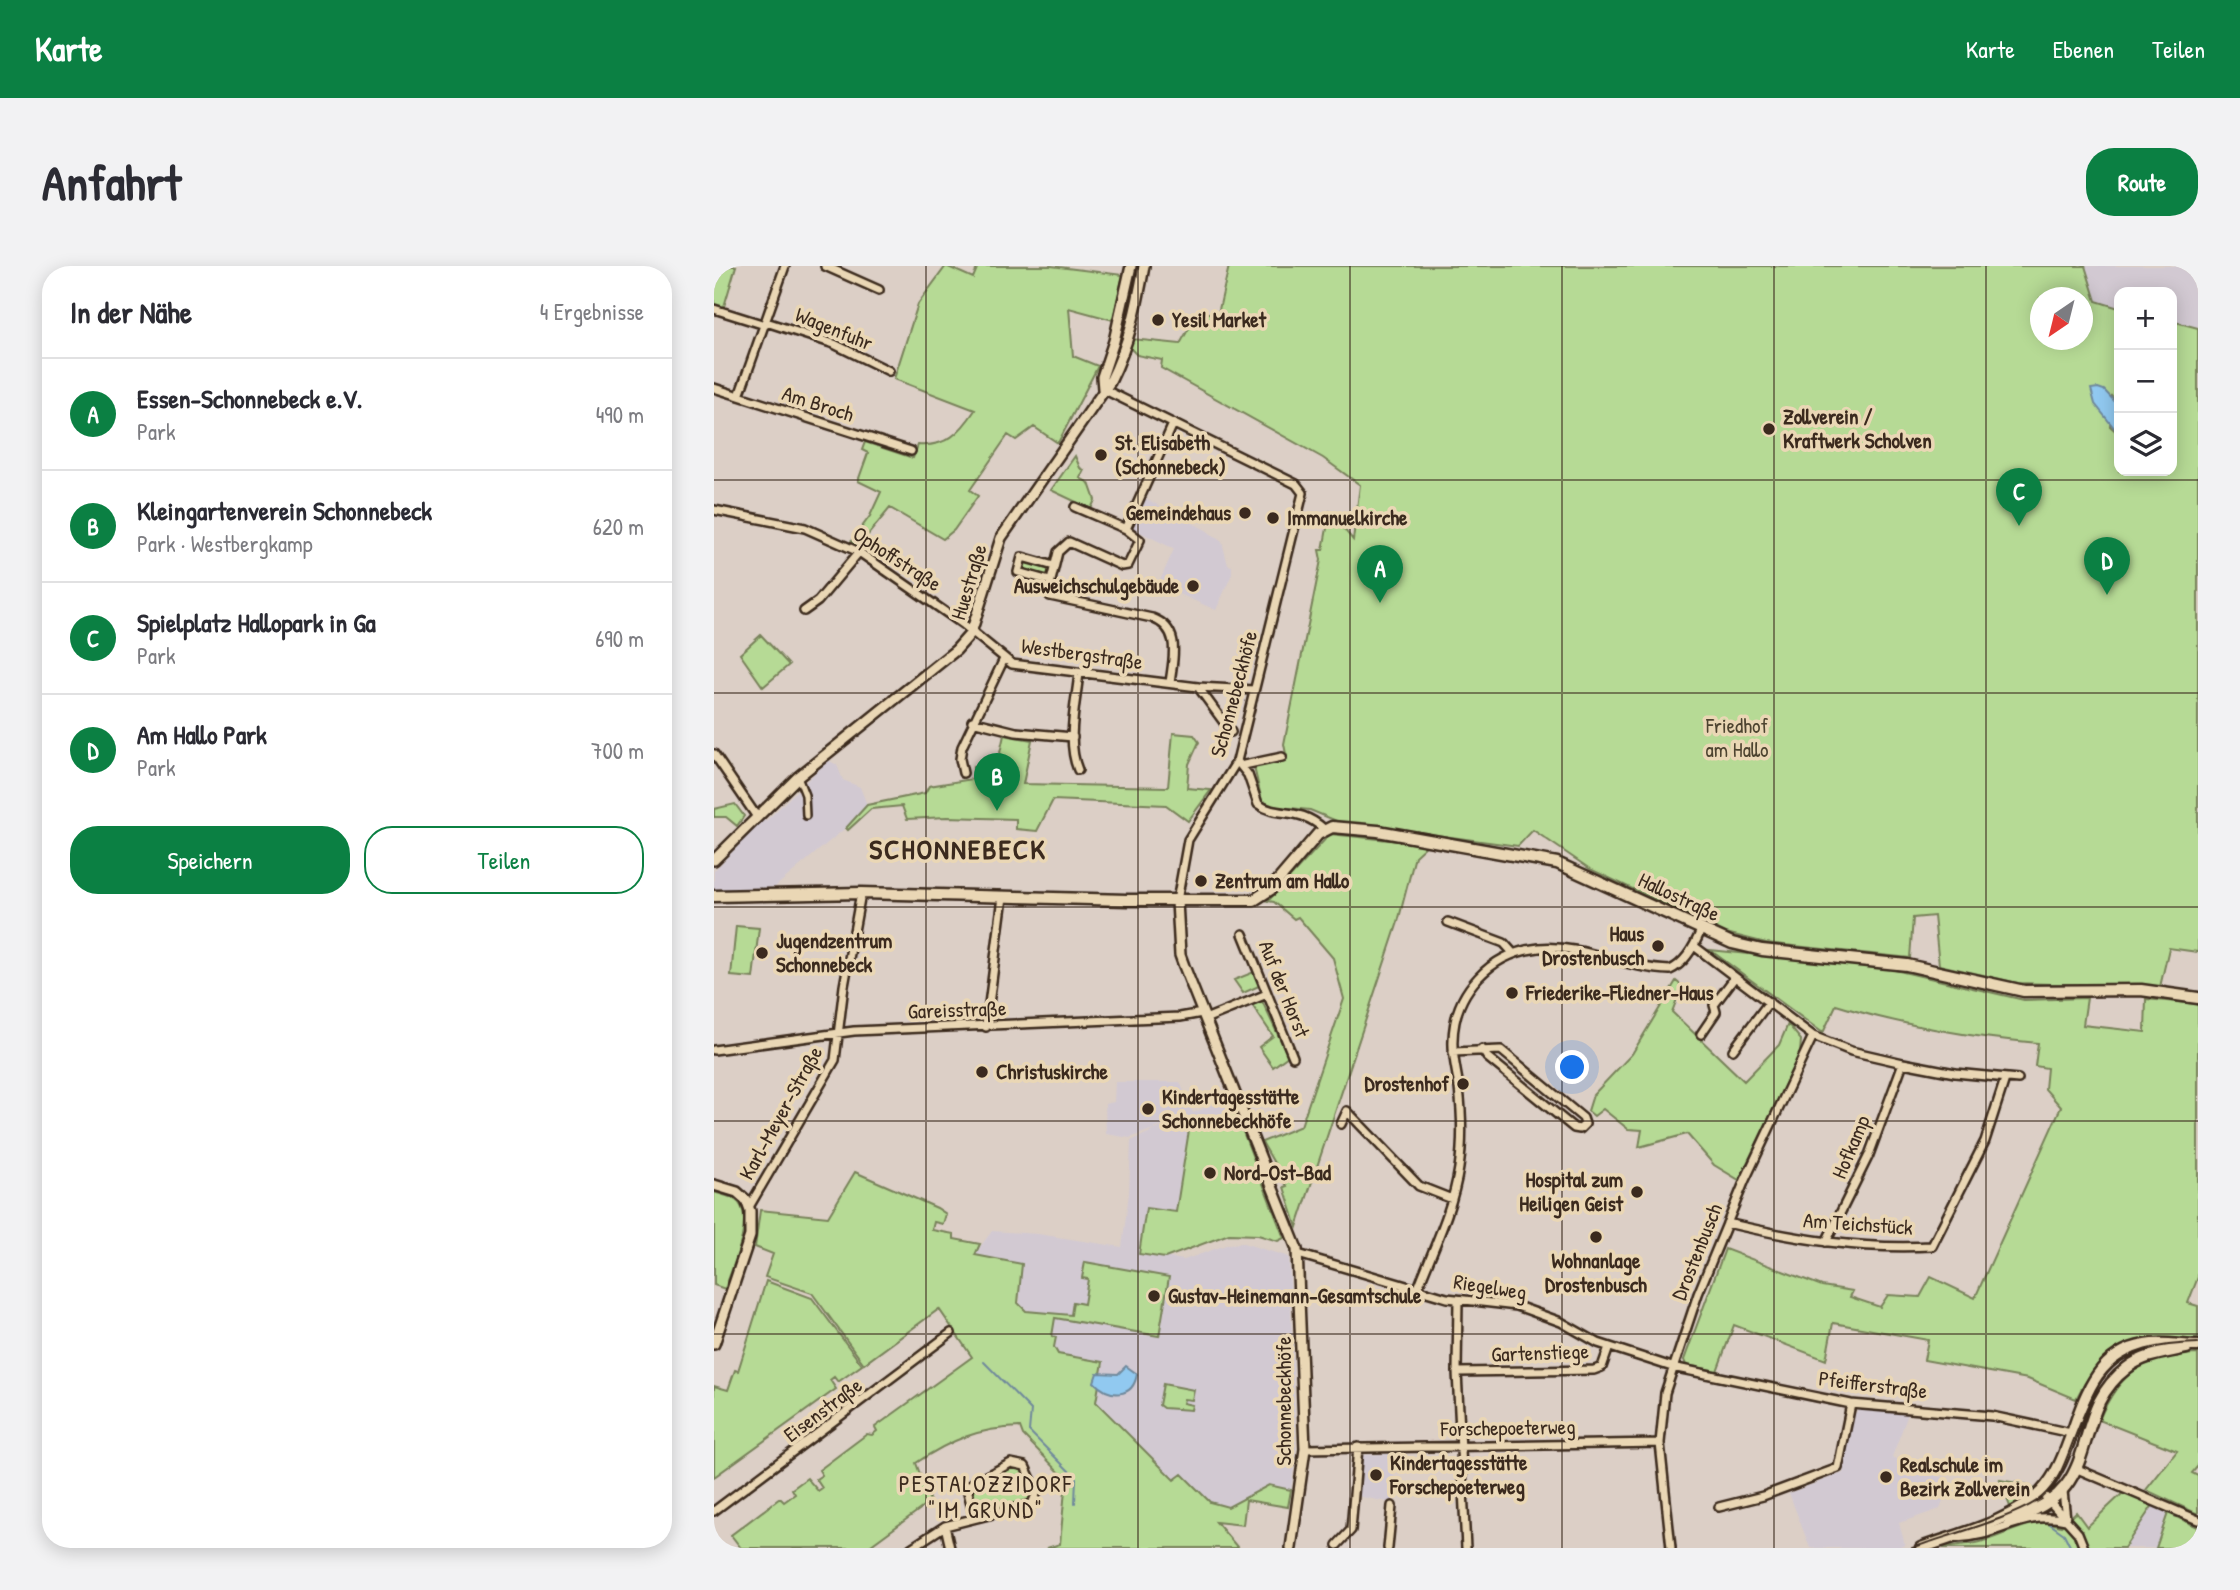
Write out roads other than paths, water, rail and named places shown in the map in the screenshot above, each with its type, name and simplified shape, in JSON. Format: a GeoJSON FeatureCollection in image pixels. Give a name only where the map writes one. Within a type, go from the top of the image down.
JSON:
{"type":"FeatureCollection","features":[{"type":"Feature","properties":{"kind":"main road","name":"Hallostraße"},"geometry":{"type":"LineString","coordinates":[[1324,829],[1340,827],[1397,834],[1557,863],[1701,930],[1746,947],[1907,965],[2024,991],[2141,990],[2198,998]]}},
{"type":"Feature","properties":{"kind":"main road"},"geometry":{"type":"LineString","coordinates":[[714,896],[861,893],[1177,901],[1254,900],[1263,897],[1324,829]]}},
{"type":"Feature","properties":{"kind":"main road"},"geometry":{"type":"LineString","coordinates":[[1921,1548],[2020,1508],[2041,1492],[2053,1476],[2090,1387],[2117,1356],[2152,1343],[2194,1346]]}},
{"type":"Feature","properties":{"kind":"main road"},"geometry":{"type":"LineString","coordinates":[[1987,1523],[2019,1516],[2051,1503],[2063,1492],[2075,1468],[2110,1385],[2141,1359],[2194,1346]]}},
{"type":"Feature","properties":{"kind":"street"},"geometry":{"type":"LineString","coordinates":[[739,396],[785,266]]}},
{"type":"Feature","properties":{"kind":"street"},"geometry":{"type":"LineString","coordinates":[[825,266],[879,290]]}},
{"type":"Feature","properties":{"kind":"street","name":"Huestraße"},"geometry":{"type":"LineString","coordinates":[[1103,389],[1102,377],[1120,321],[1131,266]]}},
{"type":"Feature","properties":{"kind":"street","name":"Huestraße"},"geometry":{"type":"LineString","coordinates":[[716,854],[798,776],[956,650],[971,633],[998,542],[1110,382],[1127,345],[1143,266]]}},
{"type":"Feature","properties":{"kind":"street","name":"Wagenfuhr"},"geometry":{"type":"LineString","coordinates":[[714,309],[834,344],[888,371]]}},
{"type":"Feature","properties":{"kind":"street","name":"Am Broch"},"geometry":{"type":"LineString","coordinates":[[714,388],[911,451]]}},
{"type":"Feature","properties":{"kind":"street"},"geometry":{"type":"LineString","coordinates":[[1103,389],[1173,424],[1126,529]]}},
{"type":"Feature","properties":{"kind":"street","name":"Schonnebeckhöfe"},"geometry":{"type":"LineString","coordinates":[[1173,424],[1302,489],[1297,522],[1254,690],[1241,763],[1188,840],[1177,901],[1180,955],[1298,1254],[1305,1448],[1291,1548]]}},
{"type":"Feature","properties":{"kind":"street"},"geometry":{"type":"LineString","coordinates":[[1075,507],[1126,529],[1140,540],[1128,565],[1122,566],[1069,542],[1058,552],[1048,593],[1050,596],[1152,618],[1165,624],[1174,643],[1170,684]]}},
{"type":"Feature","properties":{"kind":"street","name":"Ophoffstraße"},"geometry":{"type":"LineString","coordinates":[[714,510],[805,528],[859,552],[971,633]]}},
{"type":"Feature","properties":{"kind":"street"},"geometry":{"type":"LineString","coordinates":[[804,611],[818,601],[859,552]]}},
{"type":"Feature","properties":{"kind":"street"},"geometry":{"type":"LineString","coordinates":[[1050,582],[1018,572],[1022,557],[1054,566]]}},
{"type":"Feature","properties":{"kind":"street","name":"Westbergstraße"},"geometry":{"type":"LineString","coordinates":[[971,633],[1004,659],[1029,668],[1198,687],[1254,690]]}},
{"type":"Feature","properties":{"kind":"street"},"geometry":{"type":"LineString","coordinates":[[963,774],[960,759],[972,721],[1004,659]]}},
{"type":"Feature","properties":{"kind":"street"},"geometry":{"type":"LineString","coordinates":[[1078,770],[1073,759],[1073,737],[1079,673]]}},
{"type":"Feature","properties":{"kind":"street"},"geometry":{"type":"LineString","coordinates":[[1198,687],[1231,732]]}},
{"type":"Feature","properties":{"kind":"street"},"geometry":{"type":"LineString","coordinates":[[972,721],[1016,732],[1073,737]]}},
{"type":"Feature","properties":{"kind":"street"},"geometry":{"type":"LineString","coordinates":[[714,754],[718,765],[757,817]]}},
{"type":"Feature","properties":{"kind":"street"},"geometry":{"type":"LineString","coordinates":[[1282,757],[1241,763],[1258,804],[1268,810],[1299,813],[1324,829]]}},
{"type":"Feature","properties":{"kind":"street"},"geometry":{"type":"LineString","coordinates":[[798,776],[805,795],[806,816]]}},
{"type":"Feature","properties":{"kind":"street","name":"Karl-Meyer-Straße"},"geometry":{"type":"LineString","coordinates":[[714,1344],[749,1243],[750,1207],[832,1066],[861,893]]}},
{"type":"Feature","properties":{"kind":"street"},"geometry":{"type":"LineString","coordinates":[[986,1027],[1003,897]]}},
{"type":"Feature","properties":{"kind":"street"},"geometry":{"type":"LineString","coordinates":[[1448,922],[1504,943],[1513,953]]}},
{"type":"Feature","properties":{"kind":"street"},"geometry":{"type":"LineString","coordinates":[[1418,1289],[1452,1199],[1461,1141],[1453,1030],[1467,993],[1488,968],[1513,953],[1563,948],[1670,970],[1680,964],[1694,946],[1701,930]]}},
{"type":"Feature","properties":{"kind":"street","name":"Auf der Horst"},"geometry":{"type":"LineString","coordinates":[[1243,934],[1293,1057]]}},
{"type":"Feature","properties":{"kind":"street"},"geometry":{"type":"LineString","coordinates":[[1694,946],[1813,1035],[1851,1051],[1903,1063],[2018,1079]]}},
{"type":"Feature","properties":{"kind":"street"},"geometry":{"type":"LineString","coordinates":[[1701,1034],[1716,1012],[1714,1005],[1735,977]]}},
{"type":"Feature","properties":{"kind":"street"},"geometry":{"type":"LineString","coordinates":[[1204,1016],[1267,994]]}},
{"type":"Feature","properties":{"kind":"street"},"geometry":{"type":"LineString","coordinates":[[1733,1049],[1769,1002]]}},
{"type":"Feature","properties":{"kind":"street","name":"Gareisstraße"},"geometry":{"type":"LineString","coordinates":[[714,1050],[839,1034],[1204,1016]]}},
{"type":"Feature","properties":{"kind":"street","name":"Drostenbusch"},"geometry":{"type":"LineString","coordinates":[[1671,1548],[1660,1443],[1662,1404],[1672,1367],[1727,1223],[1813,1035]]}},
{"type":"Feature","properties":{"kind":"street"},"geometry":{"type":"LineString","coordinates":[[1453,1052],[1482,1049],[1501,1050],[1583,1118],[1584,1124],[1580,1129],[1574,1128],[1496,1064],[1482,1049]]}},
{"type":"Feature","properties":{"kind":"street","name":"Hofkamp"},"geometry":{"type":"LineString","coordinates":[[1826,1242],[1869,1155],[1903,1063]]}},
{"type":"Feature","properties":{"kind":"street","name":"Am Teichstück"},"geometry":{"type":"LineString","coordinates":[[1727,1223],[1826,1242],[1862,1246],[1931,1246],[1985,1141],[2005,1079]]}},
{"type":"Feature","properties":{"kind":"street"},"geometry":{"type":"LineString","coordinates":[[1340,1124],[1347,1111],[1419,1186],[1452,1199]]}},
{"type":"Feature","properties":{"kind":"street"},"geometry":{"type":"LineString","coordinates":[[714,1185],[740,1194],[750,1207]]}},
{"type":"Feature","properties":{"kind":"street","name":"Riegelweg"},"geometry":{"type":"LineString","coordinates":[[1298,1254],[1458,1300],[1517,1306],[1561,1322],[1609,1347],[1672,1367]]}},
{"type":"Feature","properties":{"kind":"street"},"geometry":{"type":"LineString","coordinates":[[1458,1300],[1457,1372],[1466,1548]]}},
{"type":"Feature","properties":{"kind":"street","name":"Eisenstraße"},"geometry":{"type":"LineString","coordinates":[[714,1511],[951,1333]]}},
{"type":"Feature","properties":{"kind":"street","name":"Gartenstiege"},"geometry":{"type":"LineString","coordinates":[[1457,1372],[1594,1370],[1602,1367],[1609,1347]]}},
{"type":"Feature","properties":{"kind":"street","name":"Pfeifferstraße"},"geometry":{"type":"LineString","coordinates":[[1672,1367],[1851,1404],[1992,1416],[2071,1433]]}},
{"type":"Feature","properties":{"kind":"street"},"geometry":{"type":"LineString","coordinates":[[1719,1507],[1763,1496],[1838,1468],[1851,1404]]}},
{"type":"Feature","properties":{"kind":"street","name":"Forschepoeterweg"},"geometry":{"type":"LineString","coordinates":[[1305,1448],[1660,1443]]}},
{"type":"Feature","properties":{"kind":"street"},"geometry":{"type":"LineString","coordinates":[[1337,1545],[1351,1530],[1358,1447]]}},
{"type":"Feature","properties":{"kind":"street"},"geometry":{"type":"LineString","coordinates":[[911,1548],[945,1526],[1034,1503],[1037,1492],[1025,1466],[1011,1464],[969,1485],[974,1517]]}},
{"type":"Feature","properties":{"kind":"street"},"geometry":{"type":"LineString","coordinates":[[2075,1468],[2198,1520]]}},
{"type":"Feature","properties":{"kind":"street"},"geometry":{"type":"LineString","coordinates":[[2041,1492],[2080,1535],[2084,1548]]}},
{"type":"Feature","properties":{"kind":"street"},"geometry":{"type":"LineString","coordinates":[[2063,1492],[2066,1520]]}},
{"type":"Feature","properties":{"kind":"street"},"geometry":{"type":"LineString","coordinates":[[1388,1548],[1392,1506]]}},
{"type":"Feature","properties":{"kind":"street"},"geometry":{"type":"LineString","coordinates":[[1944,1539],[1974,1538],[2042,1515],[2066,1520]]}},
{"type":"Feature","properties":{"kind":"street"},"geometry":{"type":"LineString","coordinates":[[945,1526],[950,1548]]}},
{"type":"Feature","properties":{"kind":"water"},"geometry":{"type":"Polygon","coordinates":[[[2091,389],[2104,390],[2114,401],[2114,428],[2095,404],[2091,389]]]}},
{"type":"Feature","properties":{"kind":"water"},"geometry":{"type":"Polygon","coordinates":[[[1126,1366],[1137,1374],[1135,1382],[1126,1392],[1106,1391],[1094,1382],[1097,1373],[1118,1374],[1126,1366]]]}},
{"type":"Feature","properties":{"kind":"waterway"},"geometry":{"type":"LineString","coordinates":[[984,1362],[1031,1410],[1029,1431],[1076,1478],[1075,1503]]}},
{"type":"Feature","properties":{"kind":"waterway"},"geometry":{"type":"LineString","coordinates":[[2050,1524],[2064,1534],[2071,1548]]}},
{"type":"Feature","properties":{"kind":"tram line"},"geometry":{"type":"LineString","coordinates":[[1912,1548],[2000,1519],[2042,1497],[2052,1486],[2066,1461],[2091,1399],[2113,1368],[2127,1357],[2146,1350],[2198,1343]]}},
{"type":"Feature","properties":{"kind":"place","name":"Yesil Market"},"geometry":{"type":"Point","coordinates":[1158,320]}},
{"type":"Feature","properties":{"kind":"place","name":"Zollverein / Kraftwerk Scholven"},"geometry":{"type":"Point","coordinates":[1769,429]}},
{"type":"Feature","properties":{"kind":"place","name":"St. Elisabeth (Schonnebeck)"},"geometry":{"type":"Point","coordinates":[1101,455]}},
{"type":"Feature","properties":{"kind":"place","name":"Gemeindehaus"},"geometry":{"type":"Point","coordinates":[1245,513]}},
{"type":"Feature","properties":{"kind":"place","name":"Immanuelkirche"},"geometry":{"type":"Point","coordinates":[1273,518]}},
{"type":"Feature","properties":{"kind":"place","name":"Spielplatz Hallopark in Ga"},"geometry":{"type":"Point","coordinates":[2019,526]}},
{"type":"Feature","properties":{"kind":"place","name":"Ausweichschulgebäude"},"geometry":{"type":"Point","coordinates":[1193,586]}},
{"type":"Feature","properties":{"kind":"place","name":"Am Hallo Park"},"geometry":{"type":"Point","coordinates":[2107,595]}},
{"type":"Feature","properties":{"kind":"place","name":"Essen-Schonnebeck e.V."},"geometry":{"type":"Point","coordinates":[1380,603]}},
{"type":"Feature","properties":{"kind":"place","name":"Kleingartenverein Schonnebeck"},"geometry":{"type":"Point","coordinates":[997,811]}},
{"type":"Feature","properties":{"kind":"place","name":"Zentrum am Hallo"},"geometry":{"type":"Point","coordinates":[1201,881]}},
{"type":"Feature","properties":{"kind":"place","name":"Haus Drostenbusch"},"geometry":{"type":"Point","coordinates":[1658,946]}},
{"type":"Feature","properties":{"kind":"place","name":"Jugendzentrum Schonnebeck"},"geometry":{"type":"Point","coordinates":[762,953]}},
{"type":"Feature","properties":{"kind":"place","name":"Friederike-Fliedner-Haus"},"geometry":{"type":"Point","coordinates":[1512,993]}},
{"type":"Feature","properties":{"kind":"place","name":"Christuskirche"},"geometry":{"type":"Point","coordinates":[982,1072]}},
{"type":"Feature","properties":{"kind":"place","name":"Drostenhof"},"geometry":{"type":"Point","coordinates":[1463,1084]}},
{"type":"Feature","properties":{"kind":"place","name":"Kindertagesstätte Schonnebeckhöfe"},"geometry":{"type":"Point","coordinates":[1148,1109]}},
{"type":"Feature","properties":{"kind":"place","name":"Nord-Ost-Bad"},"geometry":{"type":"Point","coordinates":[1210,1173]}},
{"type":"Feature","properties":{"kind":"place","name":"Hospital zum Heiligen Geist"},"geometry":{"type":"Point","coordinates":[1637,1192]}},
{"type":"Feature","properties":{"kind":"place","name":"Wohnanlage Drostenbusch"},"geometry":{"type":"Point","coordinates":[1596,1237]}},
{"type":"Feature","properties":{"kind":"place","name":"Gustav-Heinemann-Gesamtschule"},"geometry":{"type":"Point","coordinates":[1154,1296]}},
{"type":"Feature","properties":{"kind":"place","name":"Kindertagesstätte Forschepoeterweg"},"geometry":{"type":"Point","coordinates":[1376,1475]}},
{"type":"Feature","properties":{"kind":"place","name":"Realschule im Bezirk Zollverein"},"geometry":{"type":"Point","coordinates":[1886,1477]}},
{"type":"Feature","properties":{"kind":"district","name":"SCHONNEBECK"},"geometry":{"type":"Point","coordinates":[958,849]}},
{"type":"Feature","properties":{"kind":"district","name":"PESTALOZZIDORF \"IM GRUND\""},"geometry":{"type":"Point","coordinates":[986,1497]}},
{"type":"Feature","properties":{"kind":"park label","name":"Friedhof am Hallo"},"geometry":{"type":"Point","coordinates":[1737,738]}}]}
